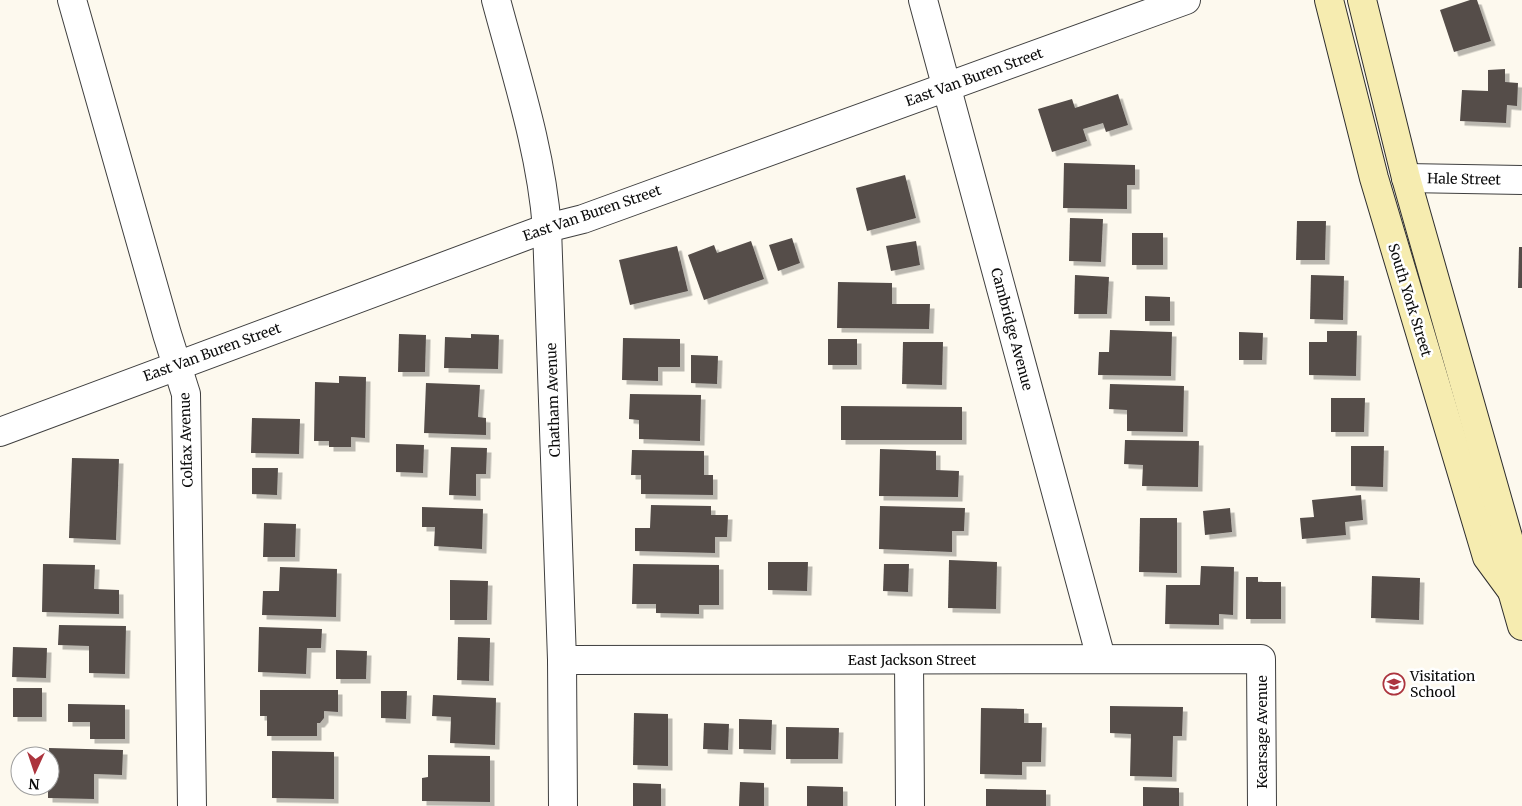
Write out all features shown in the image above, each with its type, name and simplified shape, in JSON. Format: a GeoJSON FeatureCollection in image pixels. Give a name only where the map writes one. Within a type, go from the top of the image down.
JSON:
{"type":"FeatureCollection","features":[{"type":"Feature","properties":{"kind":"main road","name":"South York Street"},"geometry":{"type":"LineString","coordinates":[[1328,0],[1374,178],[1487,557],[1512,592],[1522,626]]}},
{"type":"Feature","properties":{"kind":"main road","name":"South York Street"},"geometry":{"type":"LineString","coordinates":[[1362,0],[1406,178],[1517,551],[1512,592]]}},
{"type":"Feature","properties":{"kind":"street","name":"Colfax Avenue"},"geometry":{"type":"LineString","coordinates":[[72,0],[167,334],[186,394],[192,806]]}},
{"type":"Feature","properties":{"kind":"street","name":"Chatham Avenue"},"geometry":{"type":"LineString","coordinates":[[496,0],[531,131],[544,194],[547,228],[562,660],[563,806]]}},
{"type":"Feature","properties":{"kind":"street","name":"Cambridge Avenue"},"geometry":{"type":"LineString","coordinates":[[923,0],[1101,658]]}},
{"type":"Feature","properties":{"kind":"street","name":"East Van Buren Street"},"geometry":{"type":"LineString","coordinates":[[0,432],[547,228],[583,219],[1186,0]]}},
{"type":"Feature","properties":{"kind":"street","name":"Hale Street"},"geometry":{"type":"LineString","coordinates":[[1406,178],[1522,180]]}},
{"type":"Feature","properties":{"kind":"street","name":"East Jackson Street"},"geometry":{"type":"LineString","coordinates":[[562,660],[1261,659]]}},
{"type":"Feature","properties":{"kind":"street","name":"Kearsage Avenue"},"geometry":{"type":"LineString","coordinates":[[1261,659],[1262,806]]}},
{"type":"Feature","properties":{"kind":"street"},"geometry":{"type":"LineString","coordinates":[[909,660],[910,806]]}},
{"type":"Feature","properties":{"kind":"building"},"geometry":{"type":"Polygon","coordinates":[[[1470,0],[1477,0],[1491,41],[1454,52],[1440,10],[1470,0]]]}},
{"type":"Feature","properties":{"kind":"building"},"geometry":{"type":"Polygon","coordinates":[[[1505,69],[1505,82],[1518,83],[1517,106],[1507,105],[1506,123],[1460,121],[1462,90],[1488,91],[1488,70],[1505,69]]]}},
{"type":"Feature","properties":{"kind":"building"},"geometry":{"type":"Polygon","coordinates":[[[1118,94],[1128,125],[1106,132],[1103,123],[1083,129],[1087,141],[1052,152],[1038,109],[1072,99],[1075,108],[1118,94]]]}},
{"type":"Feature","properties":{"kind":"building"},"geometry":{"type":"Polygon","coordinates":[[[1064,163],[1135,165],[1135,185],[1127,185],[1127,209],[1063,208],[1064,163]]]}},
{"type":"Feature","properties":{"kind":"building"},"geometry":{"type":"Polygon","coordinates":[[[905,175],[916,218],[867,231],[856,188],[905,175]]]}},
{"type":"Feature","properties":{"kind":"building"},"geometry":{"type":"Polygon","coordinates":[[[1070,218],[1103,219],[1101,262],[1069,261],[1070,218]]]}},
{"type":"Feature","properties":{"kind":"building"},"geometry":{"type":"Polygon","coordinates":[[[1297,221],[1326,221],[1325,260],[1296,260],[1297,221]]]}},
{"type":"Feature","properties":{"kind":"building"},"geometry":{"type":"Polygon","coordinates":[[[1132,233],[1163,233],[1163,265],[1132,265],[1132,233]]]}},
{"type":"Feature","properties":{"kind":"building"},"geometry":{"type":"Polygon","coordinates":[[[792,238],[800,263],[778,271],[769,245],[792,238]]]}},
{"type":"Feature","properties":{"kind":"building"},"geometry":{"type":"Polygon","coordinates":[[[751,241],[764,279],[704,300],[688,255],[714,245],[717,253],[751,241]]]}},
{"type":"Feature","properties":{"kind":"building"},"geometry":{"type":"Polygon","coordinates":[[[916,241],[920,265],[891,271],[886,246],[916,241]]]}},
{"type":"Feature","properties":{"kind":"building"},"geometry":{"type":"Polygon","coordinates":[[[677,246],[688,291],[630,305],[619,260],[677,246]]]}},
{"type":"Feature","properties":{"kind":"building"},"geometry":{"type":"Polygon","coordinates":[[[1519,247],[1522,247],[1522,288],[1518,288],[1519,247]]]}},
{"type":"Feature","properties":{"kind":"building"},"geometry":{"type":"Polygon","coordinates":[[[1075,275],[1109,277],[1107,314],[1074,314],[1075,275]]]}},
{"type":"Feature","properties":{"kind":"building"},"geometry":{"type":"Polygon","coordinates":[[[1311,275],[1344,276],[1343,320],[1310,319],[1311,275]]]}},
{"type":"Feature","properties":{"kind":"building"},"geometry":{"type":"Polygon","coordinates":[[[838,282],[892,283],[892,304],[930,304],[929,329],[837,328],[838,282]]]}},
{"type":"Feature","properties":{"kind":"building"},"geometry":{"type":"Polygon","coordinates":[[[1145,296],[1170,297],[1170,321],[1145,321],[1145,296]]]}},
{"type":"Feature","properties":{"kind":"building"},"geometry":{"type":"Polygon","coordinates":[[[1110,330],[1172,332],[1171,376],[1098,375],[1099,352],[1109,352],[1110,330]]]}},
{"type":"Feature","properties":{"kind":"building"},"geometry":{"type":"Polygon","coordinates":[[[1327,331],[1357,331],[1356,376],[1309,375],[1309,342],[1327,342],[1327,331]]]}},
{"type":"Feature","properties":{"kind":"building"},"geometry":{"type":"Polygon","coordinates":[[[1239,332],[1263,333],[1262,360],[1239,360],[1239,332]]]}},
{"type":"Feature","properties":{"kind":"building"},"geometry":{"type":"Polygon","coordinates":[[[399,334],[426,335],[425,372],[398,372],[399,334]]]}},
{"type":"Feature","properties":{"kind":"building"},"geometry":{"type":"Polygon","coordinates":[[[471,334],[499,335],[498,369],[444,368],[445,337],[471,338],[471,334]]]}},
{"type":"Feature","properties":{"kind":"building"},"geometry":{"type":"Polygon","coordinates":[[[623,338],[680,339],[680,367],[658,367],[658,381],[622,380],[623,338]]]}},
{"type":"Feature","properties":{"kind":"building"},"geometry":{"type":"Polygon","coordinates":[[[828,339],[857,339],[857,365],[828,365],[828,339]]]}},
{"type":"Feature","properties":{"kind":"building"},"geometry":{"type":"Polygon","coordinates":[[[903,342],[943,342],[942,385],[902,384],[903,342]]]}},
{"type":"Feature","properties":{"kind":"building"},"geometry":{"type":"Polygon","coordinates":[[[691,355],[718,356],[717,384],[691,383],[691,355]]]}},
{"type":"Feature","properties":{"kind":"building"},"geometry":{"type":"Polygon","coordinates":[[[339,376],[366,377],[365,438],[351,437],[351,447],[329,447],[329,441],[314,441],[315,382],[339,383],[339,376]]]}},
{"type":"Feature","properties":{"kind":"building"},"geometry":{"type":"Polygon","coordinates":[[[426,383],[480,385],[478,417],[486,418],[486,435],[424,433],[426,383]]]}},
{"type":"Feature","properties":{"kind":"building"},"geometry":{"type":"Polygon","coordinates":[[[1110,384],[1184,386],[1183,432],[1127,431],[1127,410],[1109,409],[1110,384]]]}},
{"type":"Feature","properties":{"kind":"building"},"geometry":{"type":"Polygon","coordinates":[[[630,394],[701,395],[700,441],[639,439],[639,420],[629,419],[630,394]]]}},
{"type":"Feature","properties":{"kind":"building"},"geometry":{"type":"Polygon","coordinates":[[[1331,398],[1365,398],[1364,432],[1331,432],[1331,398]]]}},
{"type":"Feature","properties":{"kind":"building"},"geometry":{"type":"Polygon","coordinates":[[[841,406],[962,407],[962,440],[841,440],[841,406]]]}},
{"type":"Feature","properties":{"kind":"building"},"geometry":{"type":"Polygon","coordinates":[[[252,418],[300,419],[299,454],[251,453],[252,418]]]}},
{"type":"Feature","properties":{"kind":"building"},"geometry":{"type":"Polygon","coordinates":[[[1125,440],[1199,441],[1198,487],[1142,486],[1143,465],[1124,464],[1125,440]]]}},
{"type":"Feature","properties":{"kind":"building"},"geometry":{"type":"Polygon","coordinates":[[[396,444],[424,445],[423,473],[396,472],[396,444]]]}},
{"type":"Feature","properties":{"kind":"building"},"geometry":{"type":"Polygon","coordinates":[[[1351,446],[1384,446],[1383,487],[1351,486],[1351,446]]]}},
{"type":"Feature","properties":{"kind":"building"},"geometry":{"type":"Polygon","coordinates":[[[451,447],[487,448],[486,474],[476,474],[476,496],[449,495],[451,447]]]}},
{"type":"Feature","properties":{"kind":"building"},"geometry":{"type":"Polygon","coordinates":[[[880,449],[936,451],[936,470],[959,471],[958,497],[879,496],[880,449]]]}},
{"type":"Feature","properties":{"kind":"building"},"geometry":{"type":"Polygon","coordinates":[[[632,450],[704,451],[704,475],[713,475],[713,495],[641,494],[641,475],[631,475],[632,450]]]}},
{"type":"Feature","properties":{"kind":"building"},"geometry":{"type":"Polygon","coordinates":[[[72,458],[119,459],[116,540],[69,538],[72,458]]]}},
{"type":"Feature","properties":{"kind":"building"},"geometry":{"type":"Polygon","coordinates":[[[252,468],[278,468],[277,495],[252,494],[252,468]]]}},
{"type":"Feature","properties":{"kind":"building"},"geometry":{"type":"Polygon","coordinates":[[[1361,495],[1363,520],[1345,522],[1346,535],[1302,539],[1300,518],[1314,517],[1312,500],[1361,495]]]}},
{"type":"Feature","properties":{"kind":"building"},"geometry":{"type":"Polygon","coordinates":[[[651,505],[711,506],[711,515],[728,515],[727,537],[715,537],[715,553],[635,551],[635,528],[650,528],[651,505]]]}},
{"type":"Feature","properties":{"kind":"building"},"geometry":{"type":"Polygon","coordinates":[[[880,506],[965,508],[964,531],[952,531],[952,552],[879,549],[880,506]]]}},
{"type":"Feature","properties":{"kind":"building"},"geometry":{"type":"Polygon","coordinates":[[[422,507],[483,509],[482,549],[434,546],[435,527],[422,527],[422,507]]]}},
{"type":"Feature","properties":{"kind":"building"},"geometry":{"type":"Polygon","coordinates":[[[1230,508],[1232,532],[1205,535],[1203,511],[1230,508]]]}},
{"type":"Feature","properties":{"kind":"building"},"geometry":{"type":"Polygon","coordinates":[[[1140,518],[1177,518],[1177,573],[1139,572],[1140,518]]]}},
{"type":"Feature","properties":{"kind":"building"},"geometry":{"type":"Polygon","coordinates":[[[264,523],[296,524],[295,557],[263,557],[264,523]]]}},
{"type":"Feature","properties":{"kind":"building"},"geometry":{"type":"Polygon","coordinates":[[[949,560],[997,562],[996,609],[948,608],[949,560]]]}},
{"type":"Feature","properties":{"kind":"building"},"geometry":{"type":"Polygon","coordinates":[[[768,562],[808,562],[807,591],[768,590],[768,562]]]}},
{"type":"Feature","properties":{"kind":"building"},"geometry":{"type":"Polygon","coordinates":[[[43,564],[95,565],[94,589],[119,590],[119,614],[42,612],[43,564]]]}},
{"type":"Feature","properties":{"kind":"building"},"geometry":{"type":"Polygon","coordinates":[[[633,564],[719,565],[719,605],[699,605],[699,614],[656,613],[656,604],[632,604],[633,564]]]}},
{"type":"Feature","properties":{"kind":"building"},"geometry":{"type":"Polygon","coordinates":[[[884,564],[909,564],[908,592],[883,591],[884,564]]]}},
{"type":"Feature","properties":{"kind":"building"},"geometry":{"type":"Polygon","coordinates":[[[1201,566],[1234,567],[1233,615],[1219,614],[1219,625],[1165,624],[1166,585],[1200,585],[1201,566]]]}},
{"type":"Feature","properties":{"kind":"building"},"geometry":{"type":"Polygon","coordinates":[[[280,567],[337,569],[336,617],[262,615],[263,591],[279,591],[280,567]]]}},
{"type":"Feature","properties":{"kind":"building"},"geometry":{"type":"Polygon","coordinates":[[[1372,576],[1420,578],[1419,620],[1371,618],[1372,576]]]}},
{"type":"Feature","properties":{"kind":"building"},"geometry":{"type":"Polygon","coordinates":[[[1246,577],[1258,577],[1258,582],[1281,582],[1281,619],[1246,619],[1246,577]]]}},
{"type":"Feature","properties":{"kind":"building"},"geometry":{"type":"Polygon","coordinates":[[[450,580],[488,581],[487,620],[450,620],[450,580]]]}},
{"type":"Feature","properties":{"kind":"building"},"geometry":{"type":"Polygon","coordinates":[[[59,625],[126,626],[125,674],[89,673],[89,646],[58,645],[59,625]]]}},
{"type":"Feature","properties":{"kind":"building"},"geometry":{"type":"Polygon","coordinates":[[[259,627],[322,629],[321,648],[307,648],[306,674],[258,672],[259,627]]]}},
{"type":"Feature","properties":{"kind":"building"},"geometry":{"type":"Polygon","coordinates":[[[458,637],[490,638],[489,681],[457,680],[458,637]]]}},
{"type":"Feature","properties":{"kind":"building"},"geometry":{"type":"Polygon","coordinates":[[[13,647],[47,648],[46,678],[12,677],[13,647]]]}},
{"type":"Feature","properties":{"kind":"building"},"geometry":{"type":"Polygon","coordinates":[[[336,650],[367,651],[366,679],[336,679],[336,650]]]}},
{"type":"Feature","properties":{"kind":"building"},"geometry":{"type":"Polygon","coordinates":[[[13,688],[42,688],[42,717],[13,717],[13,688]]]}},
{"type":"Feature","properties":{"kind":"building"},"geometry":{"type":"Polygon","coordinates":[[[260,690],[338,690],[338,712],[324,711],[324,718],[320,723],[317,723],[317,736],[267,736],[267,716],[260,716],[260,690]]]}},
{"type":"Feature","properties":{"kind":"building"},"geometry":{"type":"Polygon","coordinates":[[[381,691],[407,691],[406,719],[381,718],[381,691]]]}},
{"type":"Feature","properties":{"kind":"building"},"geometry":{"type":"Polygon","coordinates":[[[433,695],[496,698],[495,745],[450,743],[451,717],[432,716],[433,695]]]}},
{"type":"Feature","properties":{"kind":"building"},"geometry":{"type":"Polygon","coordinates":[[[68,704],[125,705],[125,739],[90,739],[90,722],[68,722],[68,704]]]}},
{"type":"Feature","properties":{"kind":"building"},"geometry":{"type":"Polygon","coordinates":[[[1110,706],[1183,707],[1182,736],[1173,736],[1172,777],[1130,776],[1131,734],[1110,733],[1110,706]]]}},
{"type":"Feature","properties":{"kind":"building"},"geometry":{"type":"Polygon","coordinates":[[[981,708],[1024,709],[1024,723],[1042,723],[1041,762],[1022,762],[1022,775],[980,774],[981,708]]]}},
{"type":"Feature","properties":{"kind":"building"},"geometry":{"type":"Polygon","coordinates":[[[634,713],[668,714],[668,766],[633,765],[634,713]]]}},
{"type":"Feature","properties":{"kind":"building"},"geometry":{"type":"Polygon","coordinates":[[[739,719],[772,720],[771,750],[739,749],[739,719]]]}},
{"type":"Feature","properties":{"kind":"building"},"geometry":{"type":"Polygon","coordinates":[[[704,723],[729,724],[728,750],[703,749],[704,723]]]}},
{"type":"Feature","properties":{"kind":"building"},"geometry":{"type":"Polygon","coordinates":[[[786,727],[839,728],[838,759],[786,759],[786,727]]]}},
{"type":"Feature","properties":{"kind":"building"},"geometry":{"type":"Polygon","coordinates":[[[60,748],[123,750],[122,775],[94,774],[94,799],[48,798],[48,796],[60,796],[60,748]]]}},
{"type":"Feature","properties":{"kind":"building"},"geometry":{"type":"Polygon","coordinates":[[[272,751],[334,752],[334,799],[272,798],[272,751]]]}},
{"type":"Feature","properties":{"kind":"building"},"geometry":{"type":"Polygon","coordinates":[[[428,755],[490,756],[490,802],[422,801],[422,778],[428,777],[428,755]]]}},
{"type":"Feature","properties":{"kind":"building"},"geometry":{"type":"Polygon","coordinates":[[[740,782],[764,783],[764,806],[739,806],[740,782]]]}},
{"type":"Feature","properties":{"kind":"building"},"geometry":{"type":"Polygon","coordinates":[[[633,783],[661,784],[661,806],[633,806],[633,783]]]}},
{"type":"Feature","properties":{"kind":"building"},"geometry":{"type":"Polygon","coordinates":[[[807,786],[843,787],[843,806],[807,806],[807,786]]]}},
{"type":"Feature","properties":{"kind":"building"},"geometry":{"type":"Polygon","coordinates":[[[1143,787],[1179,788],[1179,806],[1143,806],[1143,787]]]}},
{"type":"Feature","properties":{"kind":"building"},"geometry":{"type":"Polygon","coordinates":[[[986,789],[1046,790],[1046,806],[986,806],[986,789]]]}},
{"type":"Feature","properties":{"kind":"place","name":"Visitation School"},"geometry":{"type":"Point","coordinates":[1394,684]}}]}
